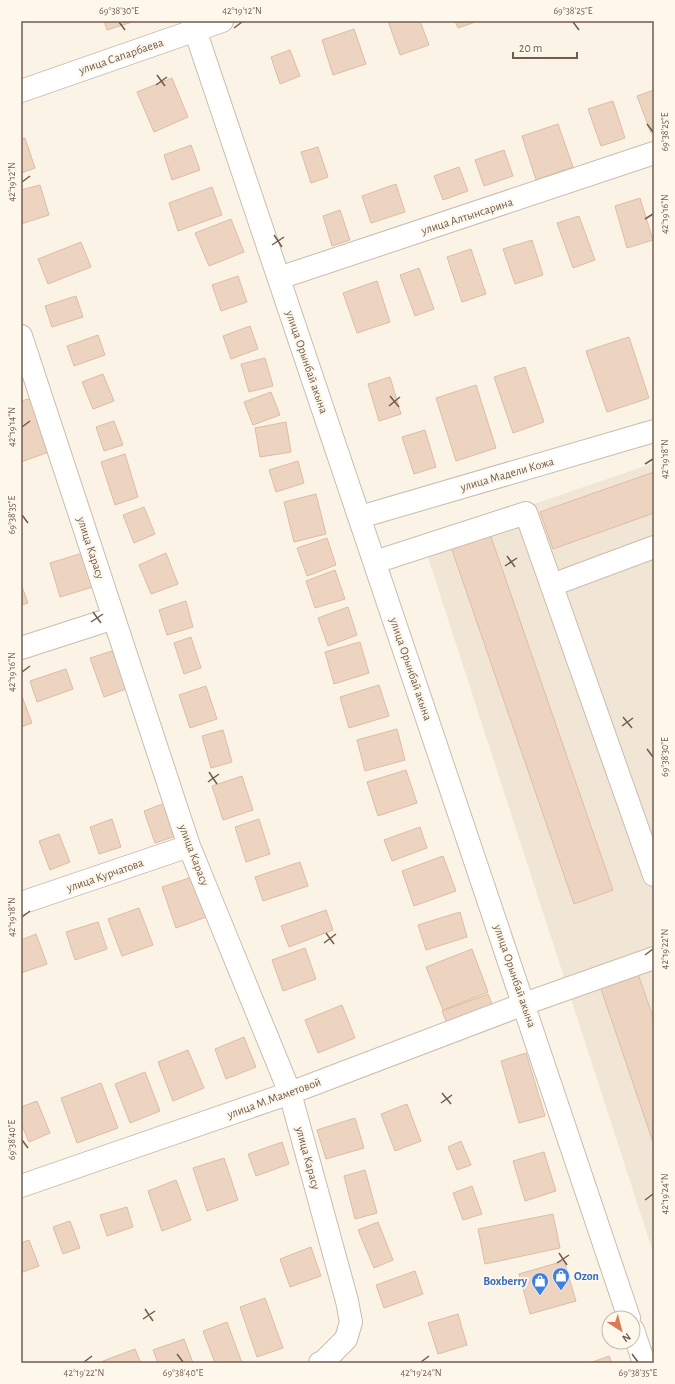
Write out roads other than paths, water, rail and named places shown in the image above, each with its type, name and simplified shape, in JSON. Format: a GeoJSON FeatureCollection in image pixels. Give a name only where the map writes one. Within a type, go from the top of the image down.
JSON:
{"type":"FeatureCollection","features":[{"type":"Feature","properties":{"kind":"street","name":"улица Сапарбаева"},"geometry":{"type":"LineString","coordinates":[[21,91],[194,25],[222,21]]}},
{"type":"Feature","properties":{"kind":"street","name":"улица Орынбай акына"},"geometry":{"type":"LineString","coordinates":[[194,25],[626,1310]]}},
{"type":"Feature","properties":{"kind":"street","name":"улица Алтынсарина"},"geometry":{"type":"LineString","coordinates":[[279,278],[654,153]]}},
{"type":"Feature","properties":{"kind":"street","name":"улица Карасу"},"geometry":{"type":"LineString","coordinates":[[21,336],[29,384],[114,618],[189,846],[290,1093],[347,1301],[350,1322],[346,1339],[323,1362],[320,1363]]}},
{"type":"Feature","properties":{"kind":"street","name":"улица Мадели Кожа"},"geometry":{"type":"LineString","coordinates":[[360,517],[654,431]]}},
{"type":"Feature","properties":{"kind":"street"},"geometry":{"type":"LineString","coordinates":[[375,562],[526,513],[654,875]]}},
{"type":"Feature","properties":{"kind":"street"},"geometry":{"type":"LineString","coordinates":[[552,584],[654,547]]}},
{"type":"Feature","properties":{"kind":"street"},"geometry":{"type":"LineString","coordinates":[[21,648],[114,618]]}},
{"type":"Feature","properties":{"kind":"street","name":"улица Курчатова"},"geometry":{"type":"LineString","coordinates":[[21,903],[189,846]]}},
{"type":"Feature","properties":{"kind":"street","name":"улица М.Маметовой"},"geometry":{"type":"LineString","coordinates":[[21,1186],[290,1093],[524,1004],[654,958]]}},
{"type":"Feature","properties":{"kind":"street"},"geometry":{"type":"LineString","coordinates":[[640,1350],[644,1363]]}},
{"type":"Feature","properties":{"kind":"place","name":"Ozon"},"geometry":{"type":"Point","coordinates":[561,1291]}},
{"type":"Feature","properties":{"kind":"place","name":"Boxberry"},"geometry":{"type":"Point","coordinates":[540,1296]}}]}
